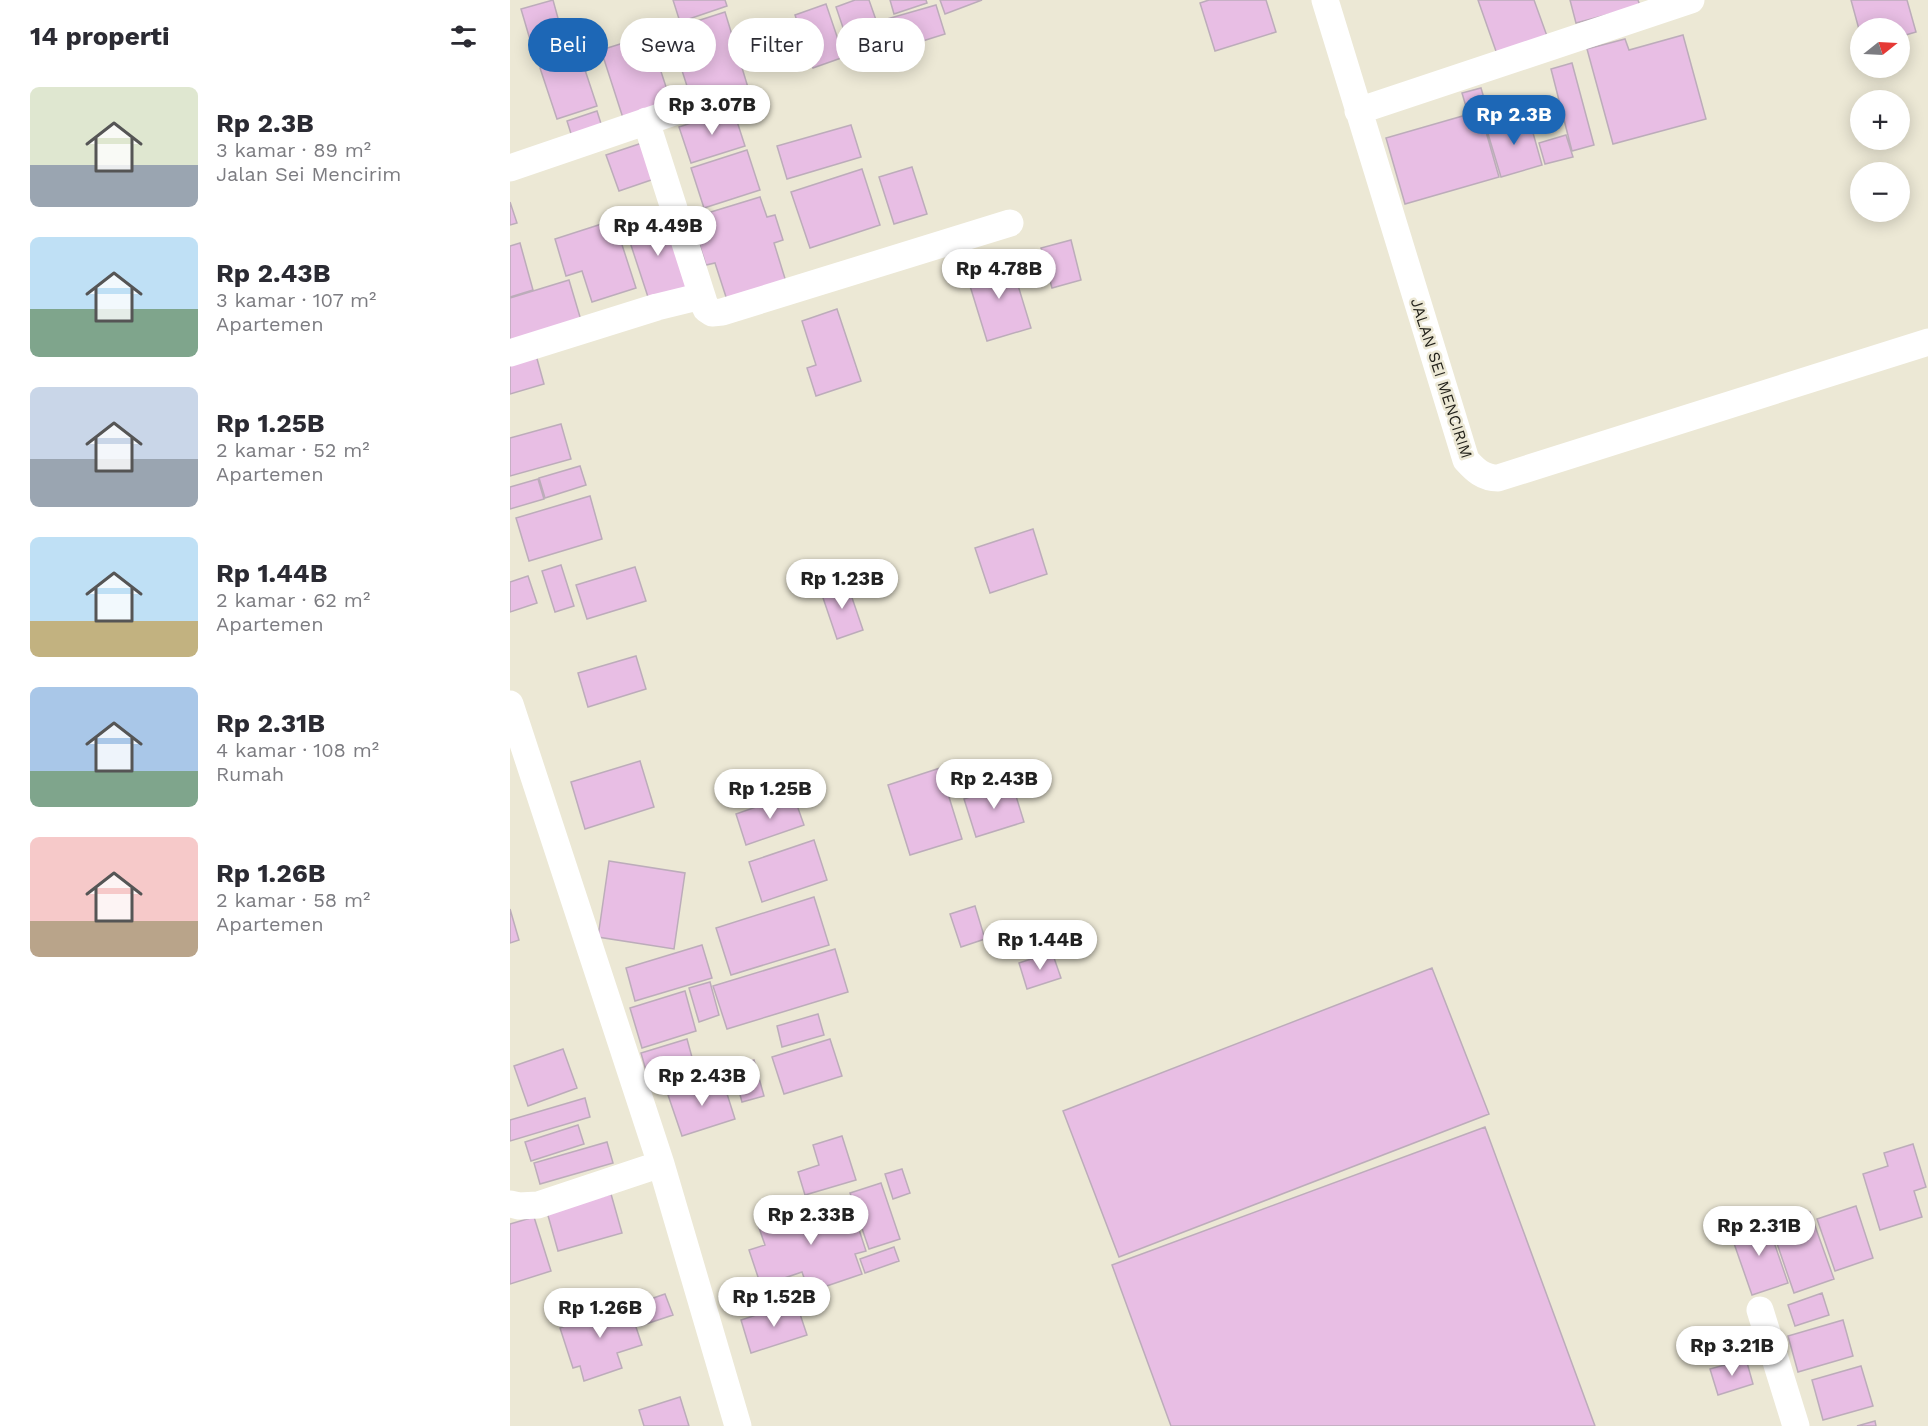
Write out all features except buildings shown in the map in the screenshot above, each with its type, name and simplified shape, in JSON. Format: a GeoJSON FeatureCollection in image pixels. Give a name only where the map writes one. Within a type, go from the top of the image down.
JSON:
{"type":"FeatureCollection","features":[{"type":"Feature","properties":{"kind":"street","name":"JALAN SEI MENCIRIM"},"geometry":{"type":"LineString","coordinates":[[1325,0],[1466,459],[1487,477],[1498,478],[1928,342]]}},
{"type":"Feature","properties":{"kind":"street"},"geometry":{"type":"LineString","coordinates":[[1358,111],[1691,0]]}},
{"type":"Feature","properties":{"kind":"street"},"geometry":{"type":"LineString","coordinates":[[510,168],[677,111]]}},
{"type":"Feature","properties":{"kind":"street"},"geometry":{"type":"LineString","coordinates":[[646,121],[706,309],[712,313],[722,312],[1010,223]]}},
{"type":"Feature","properties":{"kind":"street"},"geometry":{"type":"LineString","coordinates":[[510,353],[657,307],[702,296]]}},
{"type":"Feature","properties":{"kind":"street"},"geometry":{"type":"LineString","coordinates":[[510,704],[661,1164],[738,1426]]}},
{"type":"Feature","properties":{"kind":"street"},"geometry":{"type":"LineString","coordinates":[[510,1204],[519,1206],[538,1204],[661,1164]]}},
{"type":"Feature","properties":{"kind":"street"},"geometry":{"type":"LineString","coordinates":[[1760,1310],[1796,1426]]}}]}
